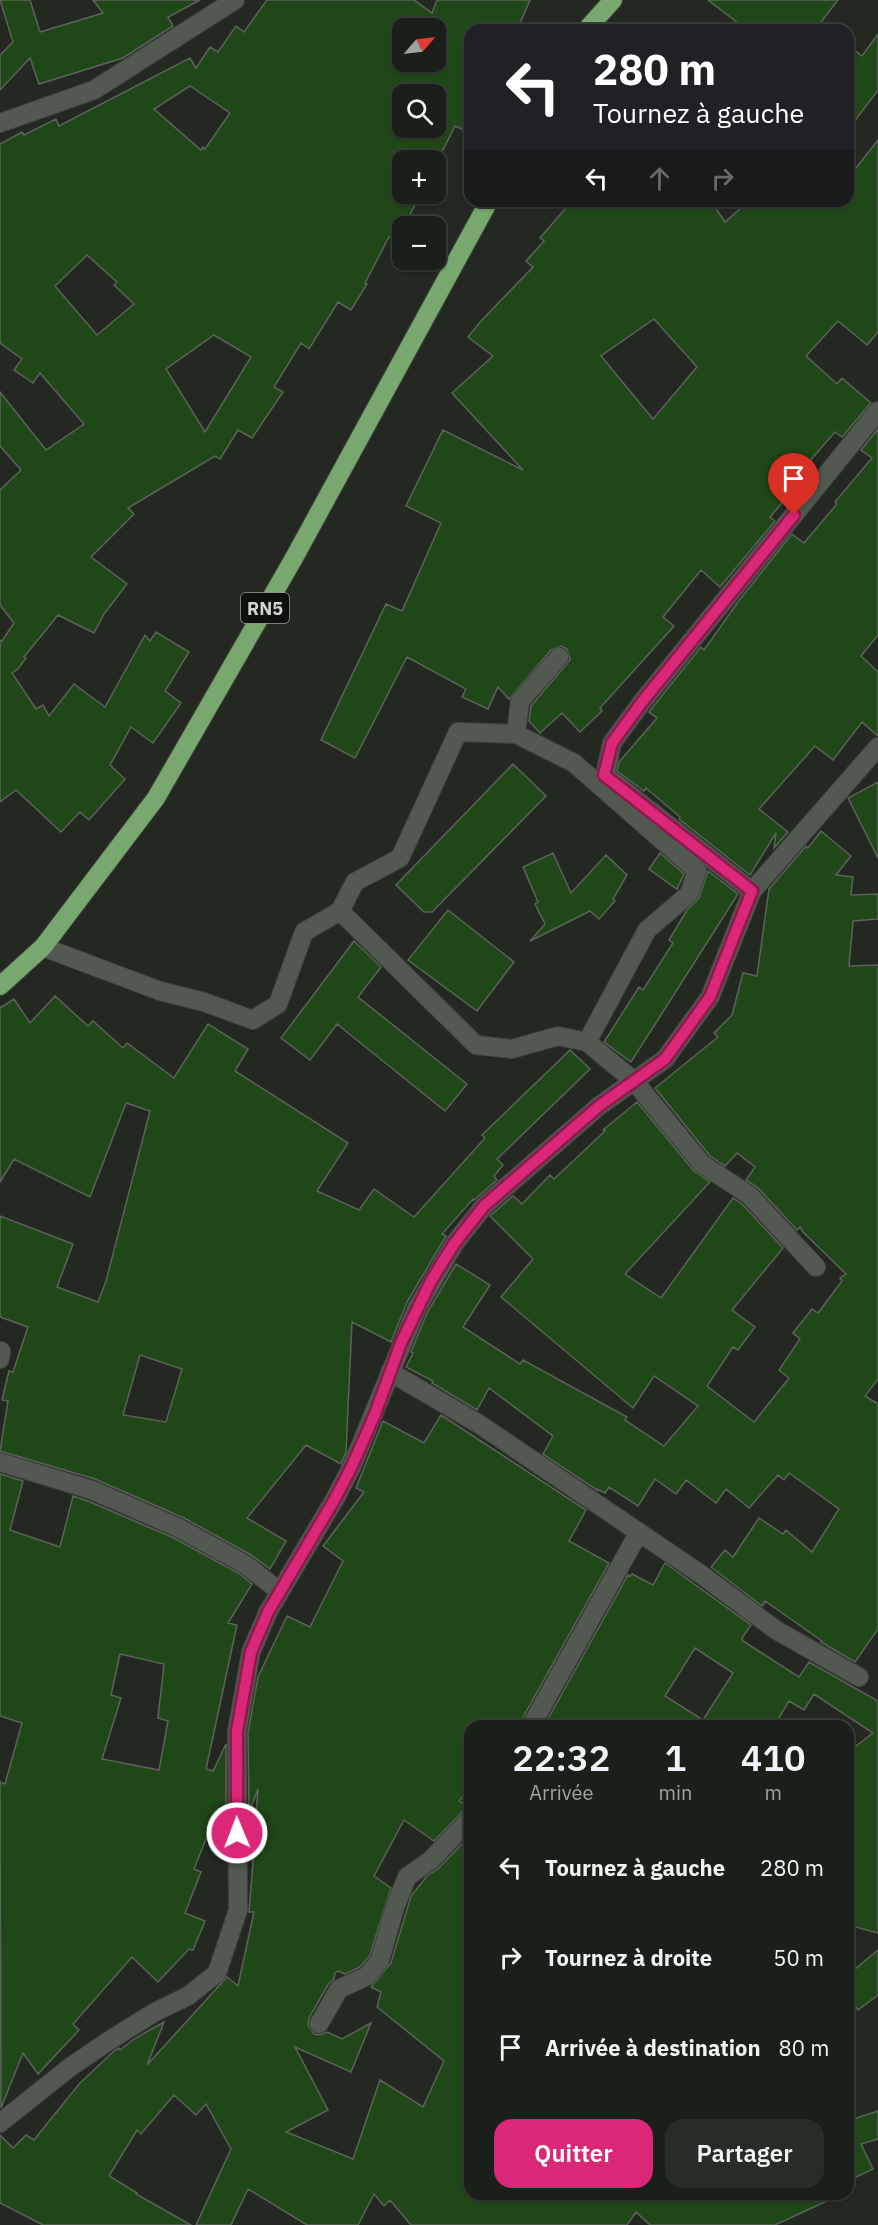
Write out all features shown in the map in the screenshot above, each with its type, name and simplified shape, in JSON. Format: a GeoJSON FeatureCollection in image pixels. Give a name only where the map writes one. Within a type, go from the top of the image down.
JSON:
{"type":"FeatureCollection","features":[{"type":"Feature","properties":{"kind":"highway"},"geometry":{"type":"LineString","coordinates":[[591,24],[613,0]]}},
{"type":"Feature","properties":{"kind":"highway","name":"RN5"},"geometry":{"type":"LineString","coordinates":[[0,986],[43,947],[156,798],[294,558],[486,207]]}},
{"type":"Feature","properties":{"kind":"street"},"geometry":{"type":"LineString","coordinates":[[0,123],[94,90],[236,0]]}},
{"type":"Feature","properties":{"kind":"street"},"geometry":{"type":"LineString","coordinates":[[752,891],[604,775],[612,743],[642,702],[878,411]]}},
{"type":"Feature","properties":{"kind":"street"},"geometry":{"type":"LineString","coordinates":[[516,734],[519,701],[559,657]]}},
{"type":"Feature","properties":{"kind":"street"},"geometry":{"type":"LineString","coordinates":[[43,947],[160,991],[204,1002],[253,1020],[278,1004],[304,932],[340,911],[355,882],[400,858],[458,732],[516,734],[574,763],[697,871],[689,894],[647,930],[587,1042]]}},
{"type":"Feature","properties":{"kind":"street"},"geometry":{"type":"LineString","coordinates":[[0,2123],[69,2068],[155,2012],[188,1996],[217,1972],[238,1910],[237,1731],[251,1652],[268,1612],[352,1466],[405,1334],[431,1281],[454,1244],[484,1206],[599,1106],[665,1059],[710,997],[752,891],[878,747]]}},
{"type":"Feature","properties":{"kind":"street"},"geometry":{"type":"LineString","coordinates":[[340,911],[476,1045],[512,1049],[558,1036],[587,1042],[634,1081],[702,1164],[748,1195],[816,1268]]}},
{"type":"Feature","properties":{"kind":"street"},"geometry":{"type":"LineString","coordinates":[[390,1372],[479,1424],[639,1532],[776,1630],[859,1677]]}},
{"type":"Feature","properties":{"kind":"street"},"geometry":{"type":"LineString","coordinates":[[0,1462],[92,1490],[179,1528],[246,1565],[279,1592]]}},
{"type":"Feature","properties":{"kind":"street"},"geometry":{"type":"LineString","coordinates":[[534,1720],[639,1532]]}},
{"type":"Feature","properties":{"kind":"street"},"geometry":{"type":"LineString","coordinates":[[319,2024],[339,1989],[367,1976],[380,1960],[395,1907],[407,1877],[431,1860],[464,1825]]}},
{"type":"Feature","properties":{"kind":"building"},"geometry":{"type":"Polygon","coordinates":[[[0,0],[30,0],[40,32],[103,13],[93,0],[200,0],[168,17],[173,26],[123,58],[39,84],[30,58],[0,90],[0,55],[13,42],[0,0]]]}},
{"type":"Feature","properties":{"kind":"building"},"geometry":{"type":"Polygon","coordinates":[[[267,0],[414,0],[432,13],[437,0],[530,0],[520,24],[464,24],[464,130],[455,126],[443,150],[392,150],[392,204],[416,204],[409,216],[392,216],[392,238],[389,237],[365,283],[367,284],[351,310],[338,302],[309,349],[301,343],[274,387],[283,392],[252,438],[238,430],[220,459],[215,456],[128,508],[134,514],[91,557],[127,584],[104,614],[94,633],[58,615],[24,657],[26,658],[18,669],[12,673],[36,709],[43,705],[49,716],[74,684],[105,707],[145,635],[150,641],[156,632],[189,652],[165,691],[181,703],[153,743],[131,727],[110,765],[125,779],[89,820],[80,812],[61,832],[16,790],[0,802],[0,640],[2,641],[14,623],[0,605],[0,490],[21,470],[0,446],[0,392],[46,450],[84,424],[40,373],[33,383],[14,370],[22,359],[0,343],[0,144],[22,132],[24,135],[56,119],[59,126],[190,58],[196,68],[210,47],[218,52],[236,26],[244,32],[267,0]],[[190,86],[154,109],[201,150],[203,147],[205,149],[230,113],[190,86]],[[87,255],[55,286],[97,335],[134,304],[114,285],[117,282],[87,255]],[[214,335],[166,369],[205,432],[251,357],[214,335]]]}},
{"type":"Feature","properties":{"kind":"building"},"geometry":{"type":"Polygon","coordinates":[[[708,0],[838,0],[820,24],[739,24],[708,0]]]}},
{"type":"Feature","properties":{"kind":"building"},"geometry":{"type":"Polygon","coordinates":[[[878,34],[878,90],[854,122],[854,50],[862,56],[878,34]]]}},
{"type":"Feature","properties":{"kind":"building"},"geometry":{"type":"Polygon","coordinates":[[[878,140],[878,332],[867,345],[838,321],[806,356],[837,384],[842,378],[871,403],[842,437],[835,432],[795,478],[800,482],[770,517],[775,521],[720,587],[701,570],[663,617],[674,626],[600,708],[602,711],[580,732],[562,713],[540,733],[529,721],[531,706],[570,660],[567,649],[561,646],[551,650],[509,699],[498,687],[488,709],[462,697],[466,689],[407,657],[355,758],[321,740],[386,604],[402,611],[441,523],[406,506],[443,430],[523,470],[452,393],[493,356],[468,337],[533,267],[526,261],[544,241],[540,238],[567,207],[715,207],[725,222],[742,207],[854,207],[854,170],[878,140]],[[654,319],[601,356],[653,419],[697,367],[654,319]]]}},
{"type":"Feature","properties":{"kind":"building"},"geometry":{"type":"Polygon","coordinates":[[[878,429],[878,635],[861,656],[878,672],[878,736],[862,722],[833,760],[815,746],[759,809],[788,832],[774,848],[776,833],[750,875],[679,819],[680,817],[646,788],[644,791],[617,771],[619,762],[657,718],[649,712],[652,708],[701,647],[704,650],[738,602],[792,534],[804,543],[837,504],[835,502],[872,458],[861,450],[878,429]]]}},
{"type":"Feature","properties":{"kind":"building"},"geometry":{"type":"Polygon","coordinates":[[[513,764],[546,796],[432,912],[424,912],[396,885],[513,764]]]}},
{"type":"Feature","properties":{"kind":"building"},"geometry":{"type":"Polygon","coordinates":[[[878,782],[878,858],[848,798],[878,782]]]}},
{"type":"Feature","properties":{"kind":"building"},"geometry":{"type":"Polygon","coordinates":[[[821,831],[851,856],[836,875],[853,877],[851,895],[878,894],[878,919],[853,921],[849,966],[878,965],[878,1379],[865,1396],[878,1404],[878,1629],[855,1662],[821,1642],[765,1601],[762,1606],[711,1567],[725,1550],[733,1557],[759,1518],[783,1534],[786,1530],[812,1552],[839,1509],[789,1473],[784,1480],[778,1475],[749,1508],[726,1489],[716,1503],[686,1480],[676,1494],[655,1479],[638,1506],[609,1487],[605,1493],[597,1490],[543,1454],[553,1436],[489,1388],[477,1410],[432,1383],[433,1381],[406,1367],[427,1313],[456,1264],[490,1285],[463,1327],[520,1364],[523,1360],[627,1417],[625,1420],[664,1446],[698,1406],[654,1376],[633,1408],[501,1297],[533,1259],[490,1216],[513,1196],[522,1204],[550,1175],[554,1179],[605,1131],[603,1130],[637,1102],[694,1171],[710,1182],[625,1274],[661,1298],[733,1198],[742,1204],[783,1248],[732,1310],[755,1327],[738,1350],[733,1347],[707,1386],[754,1422],[789,1378],[779,1370],[800,1339],[793,1333],[812,1309],[818,1313],[842,1281],[840,1278],[846,1274],[800,1227],[797,1230],[757,1187],[746,1180],[755,1167],[737,1153],[725,1166],[710,1156],[655,1088],[718,1037],[714,1033],[732,1015],[743,973],[757,976],[769,889],[821,831]]]}},
{"type":"Feature","properties":{"kind":"building"},"geometry":{"type":"Polygon","coordinates":[[[553,853],[571,893],[606,855],[627,875],[613,899],[615,901],[599,919],[590,911],[530,941],[545,924],[535,904],[538,902],[523,867],[553,853]]]}},
{"type":"Feature","properties":{"kind":"building"},"geometry":{"type":"Polygon","coordinates":[[[660,853],[684,874],[677,889],[649,869],[660,853]]]}},
{"type":"Feature","properties":{"kind":"building"},"geometry":{"type":"Polygon","coordinates":[[[708,871],[738,894],[631,1062],[604,1042],[639,987],[643,990],[673,943],[669,940],[687,910],[699,898],[708,871]]]}},
{"type":"Feature","properties":{"kind":"building"},"geometry":{"type":"Polygon","coordinates":[[[448,910],[514,962],[477,1011],[408,960],[448,910]]]}},
{"type":"Feature","properties":{"kind":"building"},"geometry":{"type":"Polygon","coordinates":[[[354,941],[381,967],[358,997],[467,1084],[445,1111],[337,1024],[310,1060],[281,1038],[354,941]]]}},
{"type":"Feature","properties":{"kind":"building"},"geometry":{"type":"Polygon","coordinates":[[[55,996],[88,1026],[93,1021],[123,1048],[127,1043],[174,1078],[208,1024],[248,1049],[235,1071],[348,1143],[317,1191],[359,1210],[374,1189],[414,1217],[485,1138],[482,1135],[570,1050],[590,1069],[497,1159],[503,1165],[494,1176],[497,1180],[473,1199],[442,1234],[446,1236],[407,1302],[391,1342],[352,1322],[346,1452],[341,1464],[306,1445],[247,1518],[286,1541],[270,1569],[251,1555],[184,1518],[95,1479],[0,1451],[8,1401],[2,1400],[9,1371],[13,1372],[28,1327],[0,1317],[0,1216],[73,1244],[57,1287],[98,1302],[106,1281],[150,1111],[126,1103],[90,1197],[14,1159],[0,1182],[0,1008],[14,999],[30,1023],[55,996]],[[140,1355],[123,1415],[166,1422],[182,1369],[140,1355]]]}},
{"type":"Feature","properties":{"kind":"building"},"geometry":{"type":"Polygon","coordinates":[[[441,1415],[586,1510],[569,1541],[609,1563],[522,1720],[464,1720],[464,1794],[459,1801],[464,1804],[464,1810],[434,1841],[404,1820],[374,1876],[391,1888],[370,1955],[360,1967],[345,1974],[338,1971],[335,1973],[334,1979],[329,1983],[309,2018],[308,2025],[314,2034],[320,2035],[327,2032],[342,2039],[371,2023],[351,2072],[295,2047],[328,2110],[286,2132],[353,2159],[380,2080],[423,2107],[444,2061],[377,2007],[381,1992],[371,1987],[391,1963],[411,1896],[427,1876],[439,1868],[462,1844],[464,1846],[464,2200],[829,2200],[775,2225],[650,2225],[636,2212],[627,2225],[411,2225],[390,2200],[384,2206],[374,2194],[358,2225],[307,2225],[248,2189],[231,2225],[196,2225],[231,2149],[206,2104],[196,2115],[174,2095],[141,2134],[137,2130],[109,2176],[191,2225],[43,2225],[0,2203],[0,2135],[13,2148],[26,2135],[34,2140],[80,2083],[115,2050],[119,2048],[120,2050],[164,2022],[147,2065],[227,1977],[238,1986],[254,1912],[249,1912],[254,1848],[259,1829],[255,1828],[258,1789],[249,1813],[248,1732],[258,1677],[287,1616],[310,1627],[343,1561],[323,1546],[364,1492],[356,1488],[383,1421],[424,1443],[441,1415]]]}},
{"type":"Feature","properties":{"kind":"building"},"geometry":{"type":"Polygon","coordinates":[[[0,1474],[23,1481],[10,1530],[60,1547],[73,1496],[174,1538],[240,1574],[252,1584],[228,1623],[237,1625],[206,1769],[213,1771],[226,1744],[226,1820],[215,1816],[194,1869],[201,1872],[185,1913],[205,1921],[193,1950],[189,1949],[158,1982],[132,1957],[73,2024],[79,2030],[38,2074],[23,2053],[1,2108],[0,1782],[5,1784],[22,1723],[0,1716],[0,1474]],[[120,1654],[111,1695],[121,1698],[102,1759],[159,1770],[168,1721],[158,1718],[164,1664],[120,1654]]]}},
{"type":"Feature","properties":{"kind":"building"},"geometry":{"type":"Polygon","coordinates":[[[665,1563],[751,1625],[742,1638],[743,1641],[799,1677],[809,1662],[878,1701],[878,1933],[854,1927],[854,1747],[873,1733],[814,1694],[804,1710],[789,1701],[778,1720],[703,1720],[547,1720],[628,1575],[632,1574],[653,1585],[665,1563]],[[695,1648],[665,1696],[703,1720],[733,1673],[695,1648]]]}},
{"type":"Feature","properties":{"kind":"building"},"geometry":{"type":"Polygon","coordinates":[[[878,1950],[878,1995],[858,2010],[854,2005],[854,1970],[878,1950]]]}},
{"type":"Feature","properties":{"kind":"building"},"geometry":{"type":"Polygon","coordinates":[[[878,2111],[878,2139],[861,2144],[873,2169],[854,2178],[854,2119],[878,2111]]]}},
{"type":"Feature","properties":{"kind":"route"},"geometry":{"type":"LineString","coordinates":[[237,1833],[237,1731],[251,1652],[268,1612],[352,1466],[375,1414],[401,1343],[431,1281],[454,1244],[484,1206],[599,1106],[665,1059],[710,997],[752,891],[604,775],[612,743],[642,702],[794,515]]}}]}
